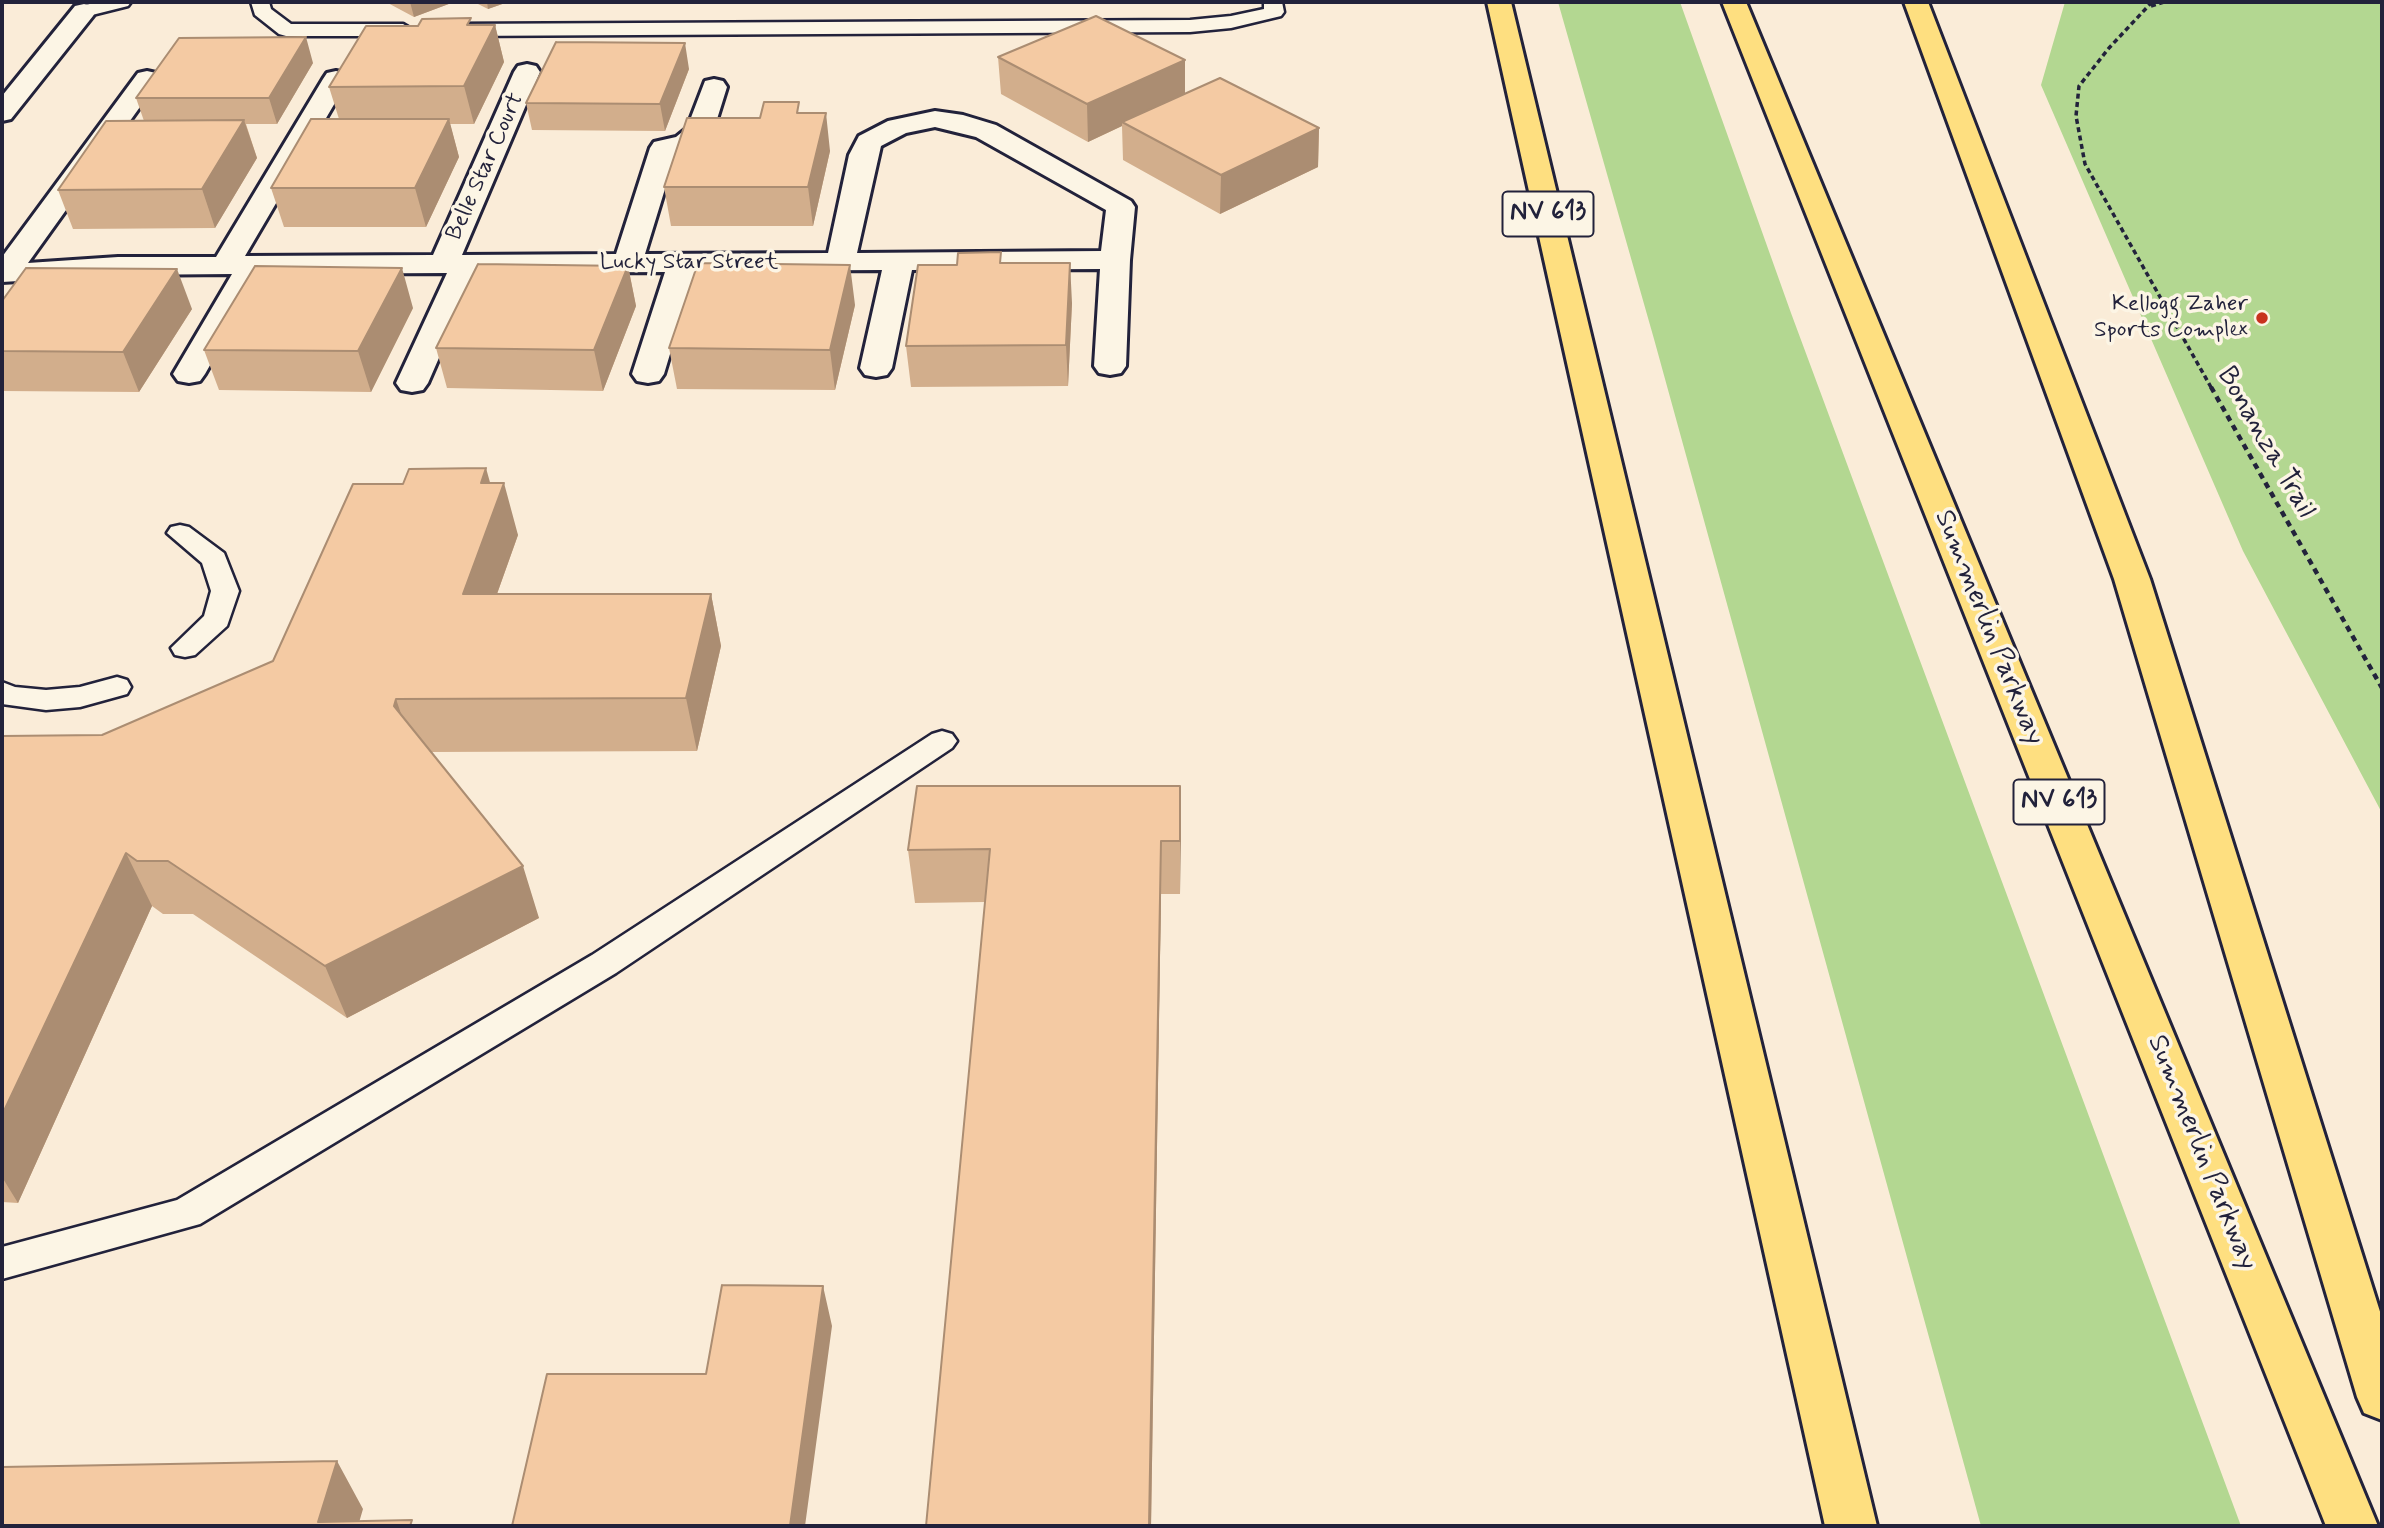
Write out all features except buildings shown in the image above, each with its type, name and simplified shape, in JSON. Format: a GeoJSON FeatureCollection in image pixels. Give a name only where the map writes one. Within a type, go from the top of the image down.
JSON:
{"type":"FeatureCollection","features":[{"type":"Feature","properties":{"kind":"highway","name":"NV 613"},"geometry":{"type":"LineString","coordinates":[[1499,2],[1851,1526]]}},
{"type":"Feature","properties":{"kind":"highway","name":"Summerlin Parkway"},"geometry":{"type":"LineString","coordinates":[[1734,2],[2352,1526]]}},
{"type":"Feature","properties":{"kind":"highway"},"geometry":{"type":"LineString","coordinates":[[1916,2],[2132,579],[2382,1397]]}},
{"type":"Feature","properties":{"kind":"street"},"geometry":{"type":"LineString","coordinates":[[2,113],[85,11]]}},
{"type":"Feature","properties":{"kind":"street","name":"Belle Star Court"},"geometry":{"type":"LineString","coordinates":[[412,383],[527,72]]}},
{"type":"Feature","properties":{"kind":"street"},"geometry":{"type":"LineString","coordinates":[[14,279],[147,79]]}},
{"type":"Feature","properties":{"kind":"street"},"geometry":{"type":"LineString","coordinates":[[189,374],[239,266],[336,79]]}},
{"type":"Feature","properties":{"kind":"street"},"geometry":{"type":"LineString","coordinates":[[628,262],[664,148],[685,143],[699,132],[714,87]]}},
{"type":"Feature","properties":{"kind":"street"},"geometry":{"type":"LineString","coordinates":[[841,263],[863,155],[869,142],[898,127],[935,119],[963,123],[986,131],[1121,207],[1115,260],[1110,366]]}},
{"type":"Feature","properties":{"kind":"street","name":"Lucky Star Street"},"geometry":{"type":"LineString","coordinates":[[14,279],[118,266],[1115,260]]}},
{"type":"Feature","properties":{"kind":"street"},"geometry":{"type":"LineString","coordinates":[[876,368],[899,261]]}},
{"type":"Feature","properties":{"kind":"street"},"geometry":{"type":"LineString","coordinates":[[648,374],[683,262]]}},
{"type":"Feature","properties":{"kind":"lane"},"geometry":{"type":"LineString","coordinates":[[85,11],[121,2]]}},
{"type":"Feature","properties":{"kind":"lane"},"geometry":{"type":"LineString","coordinates":[[260,2],[262,11],[286,30],[433,30],[667,20],[1190,26],[1231,22],[1274,12],[1273,2]]}},
{"type":"Feature","properties":{"kind":"lane"},"geometry":{"type":"LineString","coordinates":[[180,533],[215,559],[225,591],[216,620],[185,648]]}},
{"type":"Feature","properties":{"kind":"lane"},"geometry":{"type":"LineString","coordinates":[[2,692],[9,696],[46,700],[80,697],[117,687]]}},
{"type":"Feature","properties":{"kind":"lane"},"geometry":{"type":"LineString","coordinates":[[2,1263],[187,1213],[604,964],[942,741]]}},
{"type":"Feature","properties":{"kind":"path"},"geometry":{"type":"LineString","coordinates":[[2151,4],[2164,2]]}},
{"type":"Feature","properties":{"kind":"path","name":"Bonanza Trail"},"geometry":{"type":"LineString","coordinates":[[2151,4],[2109,48],[2079,86],[2076,116],[2085,164],[2382,688]]}},
{"type":"Feature","properties":{"kind":"green space"},"geometry":{"type":"Polygon","coordinates":[[[1558,2],[1680,2],[1791,313],[2241,1526],[1981,1526],[1654,339],[1558,2]]]}},
{"type":"Feature","properties":{"kind":"green space","name":"Kellogg Zaher Sports Complex"},"geometry":{"type":"Polygon","coordinates":[[[2065,2],[2382,2],[2382,813],[2243,551],[2041,85],[2065,2]]]}},
{"type":"Feature","properties":{"kind":"place","name":"Kellogg Zaher Sports Complex"},"geometry":{"type":"Point","coordinates":[2262,318]}}]}
